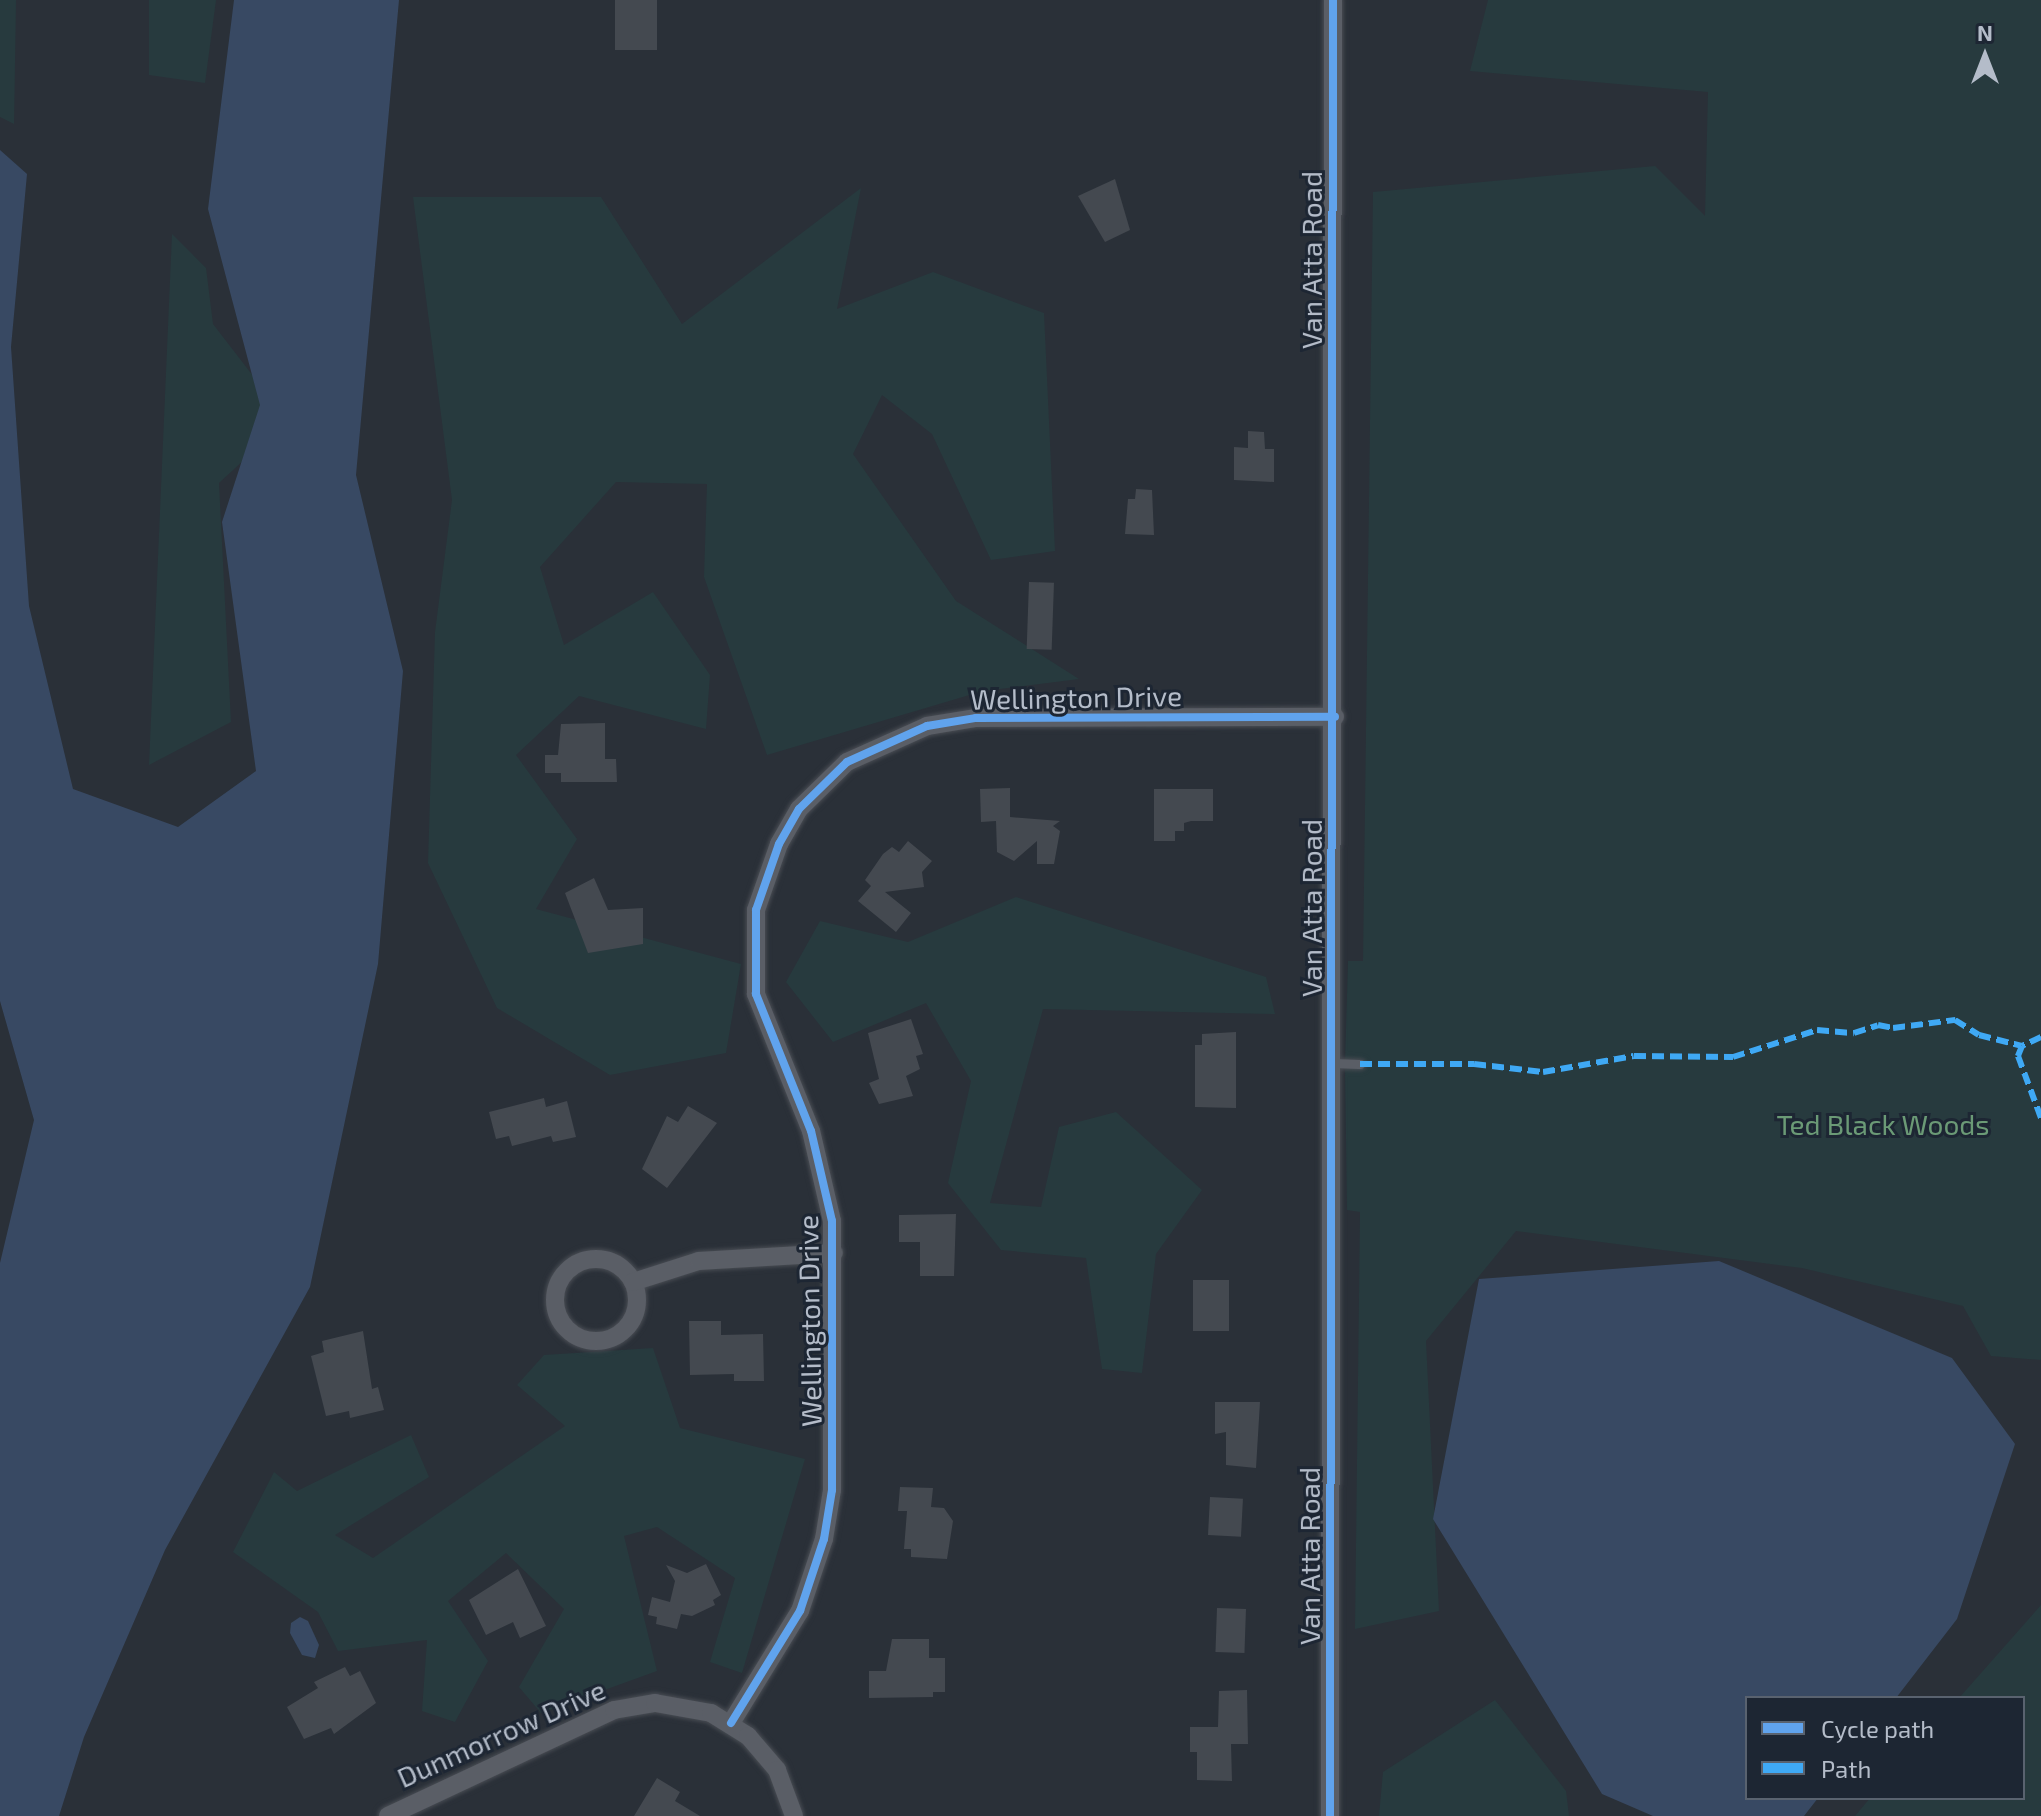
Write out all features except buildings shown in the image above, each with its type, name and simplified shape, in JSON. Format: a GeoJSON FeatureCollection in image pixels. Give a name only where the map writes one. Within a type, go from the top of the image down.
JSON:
{"type":"FeatureCollection","features":[{"type":"Feature","properties":{"kind":"street","name":"Van Atta Road"},"geometry":{"type":"LineString","coordinates":[[1330,1816],[1335,717],[1333,0]]}},
{"type":"Feature","properties":{"kind":"street","name":"Wellington Drive"},"geometry":{"type":"LineString","coordinates":[[731,1723],[800,1611],[824,1539],[833,1462],[834,1253],[823,1170],[762,1015],[753,955],[766,873],[799,809],[826,781],[866,749],[951,721],[1335,717]]}},
{"type":"Feature","properties":{"kind":"street"},"geometry":{"type":"LineString","coordinates":[[633,1282],[699,1261],[834,1253]]}},
{"type":"Feature","properties":{"kind":"street"},"geometry":{"type":"LineString","coordinates":[[583,1261],[615,1263],[633,1282],[638,1298],[634,1319],[609,1340],[578,1338],[557,1313],[559,1282],[583,1261]]}},
{"type":"Feature","properties":{"kind":"street","name":"Dunmorrow Drive"},"geometry":{"type":"LineString","coordinates":[[388,1816],[627,1706],[682,1705],[731,1723]]}},
{"type":"Feature","properties":{"kind":"street"},"geometry":{"type":"LineString","coordinates":[[731,1723],[777,1770],[794,1816]]}},
{"type":"Feature","properties":{"kind":"lane"},"geometry":{"type":"LineString","coordinates":[[1332,1063],[1360,1064]]}},
{"type":"Feature","properties":{"kind":"green space"},"geometry":{"type":"Polygon","coordinates":[[[0,0],[16,0],[14,124],[0,117],[0,0]]]}},
{"type":"Feature","properties":{"kind":"green space"},"geometry":{"type":"Polygon","coordinates":[[[149,0],[216,0],[205,83],[149,75],[149,0]]]}},
{"type":"Feature","properties":{"kind":"green space","name":"Ted Black Woods"},"geometry":{"type":"Polygon","coordinates":[[[1488,0],[2041,0],[2041,1360],[1991,1356],[1963,1306],[1802,1268],[1516,1231],[1426,1341],[1439,1611],[1355,1629],[1360,1212],[1347,1210],[1345,1064],[1348,961],[1363,961],[1373,192],[1655,166],[1705,216],[1708,92],[1470,71],[1488,0]]]}},
{"type":"Feature","properties":{"kind":"green space"},"geometry":{"type":"Polygon","coordinates":[[[861,188],[837,309],[933,272],[1044,313],[1055,551],[991,560],[932,434],[882,395],[853,454],[956,601],[1079,679],[983,691],[767,755],[704,577],[707,484],[616,482],[540,567],[564,645],[653,592],[710,675],[706,729],[579,696],[516,755],[577,839],[536,909],[741,964],[726,1053],[610,1075],[497,1008],[428,863],[435,632],[452,500],[413,197],[601,197],[682,324],[861,188]]]}},
{"type":"Feature","properties":{"kind":"green space"},"geometry":{"type":"Polygon","coordinates":[[[172,234],[206,268],[213,324],[287,420],[219,483],[231,722],[149,765],[172,234]]]}},
{"type":"Feature","properties":{"kind":"green space"},"geometry":{"type":"Polygon","coordinates":[[[1016,897],[1266,977],[1275,1014],[1043,1009],[990,1203],[1041,1207],[1059,1127],[1116,1112],[1202,1190],[1156,1254],[1142,1373],[1102,1369],[1086,1258],[1001,1250],[948,1183],[971,1081],[926,1003],[833,1042],[786,982],[820,921],[908,942],[1016,897]]]}},
{"type":"Feature","properties":{"kind":"green space"},"geometry":{"type":"Polygon","coordinates":[[[653,1348],[680,1428],[805,1459],[742,1673],[710,1662],[735,1578],[657,1527],[624,1536],[657,1671],[541,1713],[519,1687],[564,1609],[506,1553],[448,1601],[488,1661],[455,1722],[422,1711],[427,1640],[338,1651],[318,1612],[233,1552],[274,1472],[297,1491],[411,1435],[429,1477],[335,1535],[373,1558],[565,1426],[517,1385],[544,1355],[653,1348]]]}},
{"type":"Feature","properties":{"kind":"green space"},"geometry":{"type":"Polygon","coordinates":[[[2041,1605],[2041,1816],[1855,1816],[1868,1800],[2025,1800],[2025,1696],[1961,1696],[2041,1605]]]}},
{"type":"Feature","properties":{"kind":"green space"},"geometry":{"type":"Polygon","coordinates":[[[1495,1700],[1566,1791],[1569,1816],[1379,1816],[1383,1772],[1495,1700]]]}},
{"type":"Feature","properties":{"kind":"water"},"geometry":{"type":"Polygon","coordinates":[[[234,0],[399,0],[356,475],[403,671],[378,964],[310,1287],[165,1550],[84,1737],[59,1816],[0,1816],[0,1263],[34,1120],[0,1001],[0,150],[27,174],[11,347],[29,606],[73,789],[178,827],[256,771],[222,522],[260,405],[208,209],[234,0]]]}},
{"type":"Feature","properties":{"kind":"water"},"geometry":{"type":"Polygon","coordinates":[[[1719,1261],[1952,1358],[2015,1444],[1957,1619],[1898,1696],[1745,1696],[1745,1800],[1816,1800],[1804,1816],[1653,1816],[1602,1794],[1433,1519],[1479,1279],[1719,1261]]]}},
{"type":"Feature","properties":{"kind":"water"},"geometry":{"type":"Polygon","coordinates":[[[300,1617],[308,1621],[319,1645],[315,1658],[302,1655],[290,1633],[291,1623],[300,1617]]]}},
{"type":"Feature","properties":{"kind":"marked path"},"geometry":{"type":"LineString","coordinates":[[1360,1064],[1474,1064],[1543,1072],[1634,1056],[1733,1057],[1817,1030],[1854,1033],[1878,1025],[1893,1028],[1955,1020],[1979,1035],[2022,1046]]}},
{"type":"Feature","properties":{"kind":"marked path"},"geometry":{"type":"LineString","coordinates":[[2041,1037],[2022,1046],[2018,1056],[2041,1118]]}},
{"type":"Feature","properties":{"kind":"cycle path"},"geometry":{"type":"LineString","coordinates":[[1330,1816],[1333,0]]}},
{"type":"Feature","properties":{"kind":"cycle path"},"geometry":{"type":"LineString","coordinates":[[731,1723],[800,1611],[824,1539],[832,1490],[832,1221],[811,1131],[756,994],[756,910],[779,844],[799,809],[847,762],[927,726],[976,718],[1335,717]]}}]}
